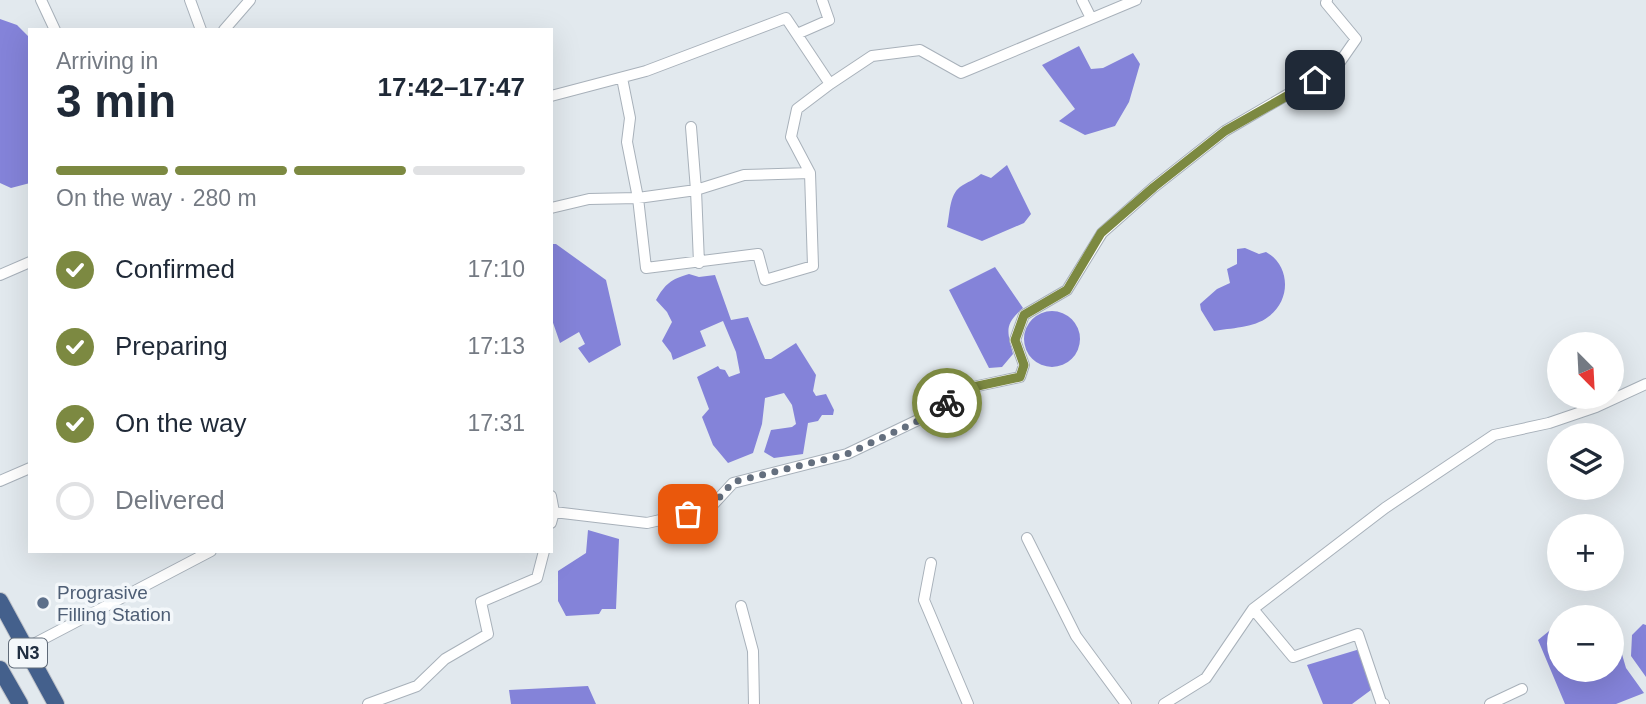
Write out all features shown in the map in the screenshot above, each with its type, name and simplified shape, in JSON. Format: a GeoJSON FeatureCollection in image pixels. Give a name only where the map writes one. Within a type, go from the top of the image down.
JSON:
{"type":"FeatureCollection","features":[{"type":"Feature","properties":{"kind":"highway","name":"N3"},"geometry":{"type":"LineString","coordinates":[[0,601],[56,704]]}},
{"type":"Feature","properties":{"kind":"highway","name":"N3"},"geometry":{"type":"LineString","coordinates":[[0,669],[20,704]]}},
{"type":"Feature","properties":{"kind":"street"},"geometry":{"type":"LineString","coordinates":[[41,0],[54,28]]}},
{"type":"Feature","properties":{"kind":"street"},"geometry":{"type":"LineString","coordinates":[[190,0],[200,28]]}},
{"type":"Feature","properties":{"kind":"street"},"geometry":{"type":"LineString","coordinates":[[226,28],[250,0]]}},
{"type":"Feature","properties":{"kind":"street"},"geometry":{"type":"LineString","coordinates":[[797,34],[829,20],[822,0]]}},
{"type":"Feature","properties":{"kind":"street"},"geometry":{"type":"LineString","coordinates":[[1082,0],[1091,18]]}},
{"type":"Feature","properties":{"kind":"street"},"geometry":{"type":"LineString","coordinates":[[622,78],[630,118],[627,142],[638,198],[646,268],[758,254],[765,280],[813,266],[810,173],[791,137],[797,109],[830,84],[872,56],[920,50],[961,73],[1136,0]]}},
{"type":"Feature","properties":{"kind":"street"},"geometry":{"type":"LineString","coordinates":[[554,512],[647,523],[709,509],[733,482],[847,454],[918,421],[973,387],[1020,377],[1024,365],[1015,340],[1024,315],[1067,290],[1101,233],[1225,131],[1297,89],[1333,72],[1356,38],[1326,3],[1327,0]]}},
{"type":"Feature","properties":{"kind":"street"},"geometry":{"type":"LineString","coordinates":[[553,95],[646,71],[786,18],[830,84]]}},
{"type":"Feature","properties":{"kind":"street"},"geometry":{"type":"LineString","coordinates":[[691,127],[699,263]]}},
{"type":"Feature","properties":{"kind":"street"},"geometry":{"type":"LineString","coordinates":[[553,208],[589,199],[638,198],[696,190],[744,175],[810,173]]}},
{"type":"Feature","properties":{"kind":"street"},"geometry":{"type":"LineString","coordinates":[[0,275],[28,263]]}},
{"type":"Feature","properties":{"kind":"street"},"geometry":{"type":"LineString","coordinates":[[1164,704],[1206,678],[1253,609],[1385,508],[1494,435],[1549,423],[1596,407],[1646,384]]}},
{"type":"Feature","properties":{"kind":"street"},"geometry":{"type":"LineString","coordinates":[[0,481],[28,469]]}},
{"type":"Feature","properties":{"kind":"street"},"geometry":{"type":"LineString","coordinates":[[553,507],[553,516]]}},
{"type":"Feature","properties":{"kind":"street"},"geometry":{"type":"LineString","coordinates":[[1027,538],[1076,636],[1126,704]]}},
{"type":"Feature","properties":{"kind":"street"},"geometry":{"type":"LineString","coordinates":[[26,648],[207,553]]}},
{"type":"Feature","properties":{"kind":"street"},"geometry":{"type":"LineString","coordinates":[[368,704],[418,686],[445,659],[488,634],[481,602],[537,578],[543,553]]}},
{"type":"Feature","properties":{"kind":"street"},"geometry":{"type":"LineString","coordinates":[[931,563],[924,600],[968,704]]}},
{"type":"Feature","properties":{"kind":"street"},"geometry":{"type":"LineString","coordinates":[[741,606],[753,651],[754,704]]}},
{"type":"Feature","properties":{"kind":"street"},"geometry":{"type":"LineString","coordinates":[[1253,609],[1293,657],[1358,634],[1381,702],[1384,704]]}},
{"type":"Feature","properties":{"kind":"street"},"geometry":{"type":"LineString","coordinates":[[1490,704],[1522,689]]}},
{"type":"Feature","properties":{"kind":"shaded area"},"geometry":{"type":"Polygon","coordinates":[[[0,19],[17,25],[28,36],[28,184],[11,188],[0,183],[0,19]]]}},
{"type":"Feature","properties":{"kind":"shaded area"},"geometry":{"type":"Polygon","coordinates":[[[1079,46],[1091,69],[1103,68],[1133,53],[1140,64],[1129,102],[1115,126],[1085,135],[1059,121],[1075,109],[1042,65],[1079,46]]]}},
{"type":"Feature","properties":{"kind":"shaded area"},"geometry":{"type":"Polygon","coordinates":[[[1007,165],[1031,214],[1024,223],[982,241],[947,227],[956,191],[981,174],[991,178],[1007,165]]]}},
{"type":"Feature","properties":{"kind":"shaded area"},"geometry":{"type":"Polygon","coordinates":[[[553,244],[606,280],[621,345],[589,363],[578,348],[585,344],[579,332],[560,343],[553,323],[553,244]]]}},
{"type":"Feature","properties":{"kind":"shaded area"},"geometry":{"type":"Polygon","coordinates":[[[1245,248],[1259,254],[1266,252],[1280,265],[1285,283],[1281,302],[1276,310],[1262,321],[1214,331],[1200,304],[1217,289],[1230,283],[1227,269],[1237,264],[1237,249],[1245,248]]]}},
{"type":"Feature","properties":{"kind":"shaded area"},"geometry":{"type":"Polygon","coordinates":[[[995,267],[1023,308],[1009,328],[1013,354],[1002,367],[989,368],[949,290],[995,267]]]}},
{"type":"Feature","properties":{"kind":"shaded area"},"geometry":{"type":"Polygon","coordinates":[[[689,274],[699,277],[715,275],[731,320],[748,317],[765,359],[771,359],[796,343],[816,375],[813,391],[816,396],[826,394],[834,410],[833,415],[822,415],[818,421],[808,423],[803,454],[774,458],[764,452],[771,430],[796,424],[792,405],[784,393],[765,398],[762,424],[753,453],[728,463],[713,445],[702,417],[709,409],[697,377],[718,366],[725,370],[729,377],[740,373],[736,352],[723,321],[700,331],[706,346],[673,360],[662,341],[672,322],[656,300],[669,283],[689,274]]]}},
{"type":"Feature","properties":{"kind":"shaded area"},"geometry":{"type":"Polygon","coordinates":[[[1052,311],[1063,313],[1072,319],[1078,328],[1078,350],[1072,359],[1063,365],[1052,367],[1041,365],[1032,359],[1026,350],[1024,339],[1026,328],[1032,319],[1041,313],[1052,311]]]}},
{"type":"Feature","properties":{"kind":"shaded area"},"geometry":{"type":"Polygon","coordinates":[[[588,530],[619,539],[616,609],[602,609],[599,614],[566,616],[558,601],[558,571],[586,553],[588,530]]]}},
{"type":"Feature","properties":{"kind":"shaded area"},"geometry":{"type":"Polygon","coordinates":[[[1643,624],[1646,625],[1646,677],[1631,656],[1632,635],[1643,624]]]}},
{"type":"Feature","properties":{"kind":"shaded area"},"geometry":{"type":"Polygon","coordinates":[[[1547,633],[1547,661],[1538,640],[1547,633]]]}},
{"type":"Feature","properties":{"kind":"shaded area"},"geometry":{"type":"Polygon","coordinates":[[[1360,649],[1369,669],[1371,690],[1352,704],[1323,704],[1307,665],[1360,649]]]}},
{"type":"Feature","properties":{"kind":"shaded area"},"geometry":{"type":"Polygon","coordinates":[[[1624,661],[1644,693],[1616,704],[1565,704],[1556,682],[1624,682],[1624,661]]]}},
{"type":"Feature","properties":{"kind":"shaded area"},"geometry":{"type":"Polygon","coordinates":[[[588,686],[596,704],[511,704],[509,690],[588,686]]]}},
{"type":"Feature","properties":{"kind":"way so far"},"geometry":{"type":"LineString","coordinates":[[688,514],[709,509],[733,482],[847,454],[918,421],[947,403]]}},
{"type":"Feature","properties":{"kind":"place","name":"Prograsive Filling Station"},"geometry":{"type":"Point","coordinates":[43,603]}},
{"type":"Feature","properties":{"kind":"route"},"geometry":{"type":"LineString","coordinates":[[947,403],[973,387],[1020,377],[1024,365],[1015,340],[1024,315],[1067,290],[1101,233],[1225,131],[1315,80]]}}]}
